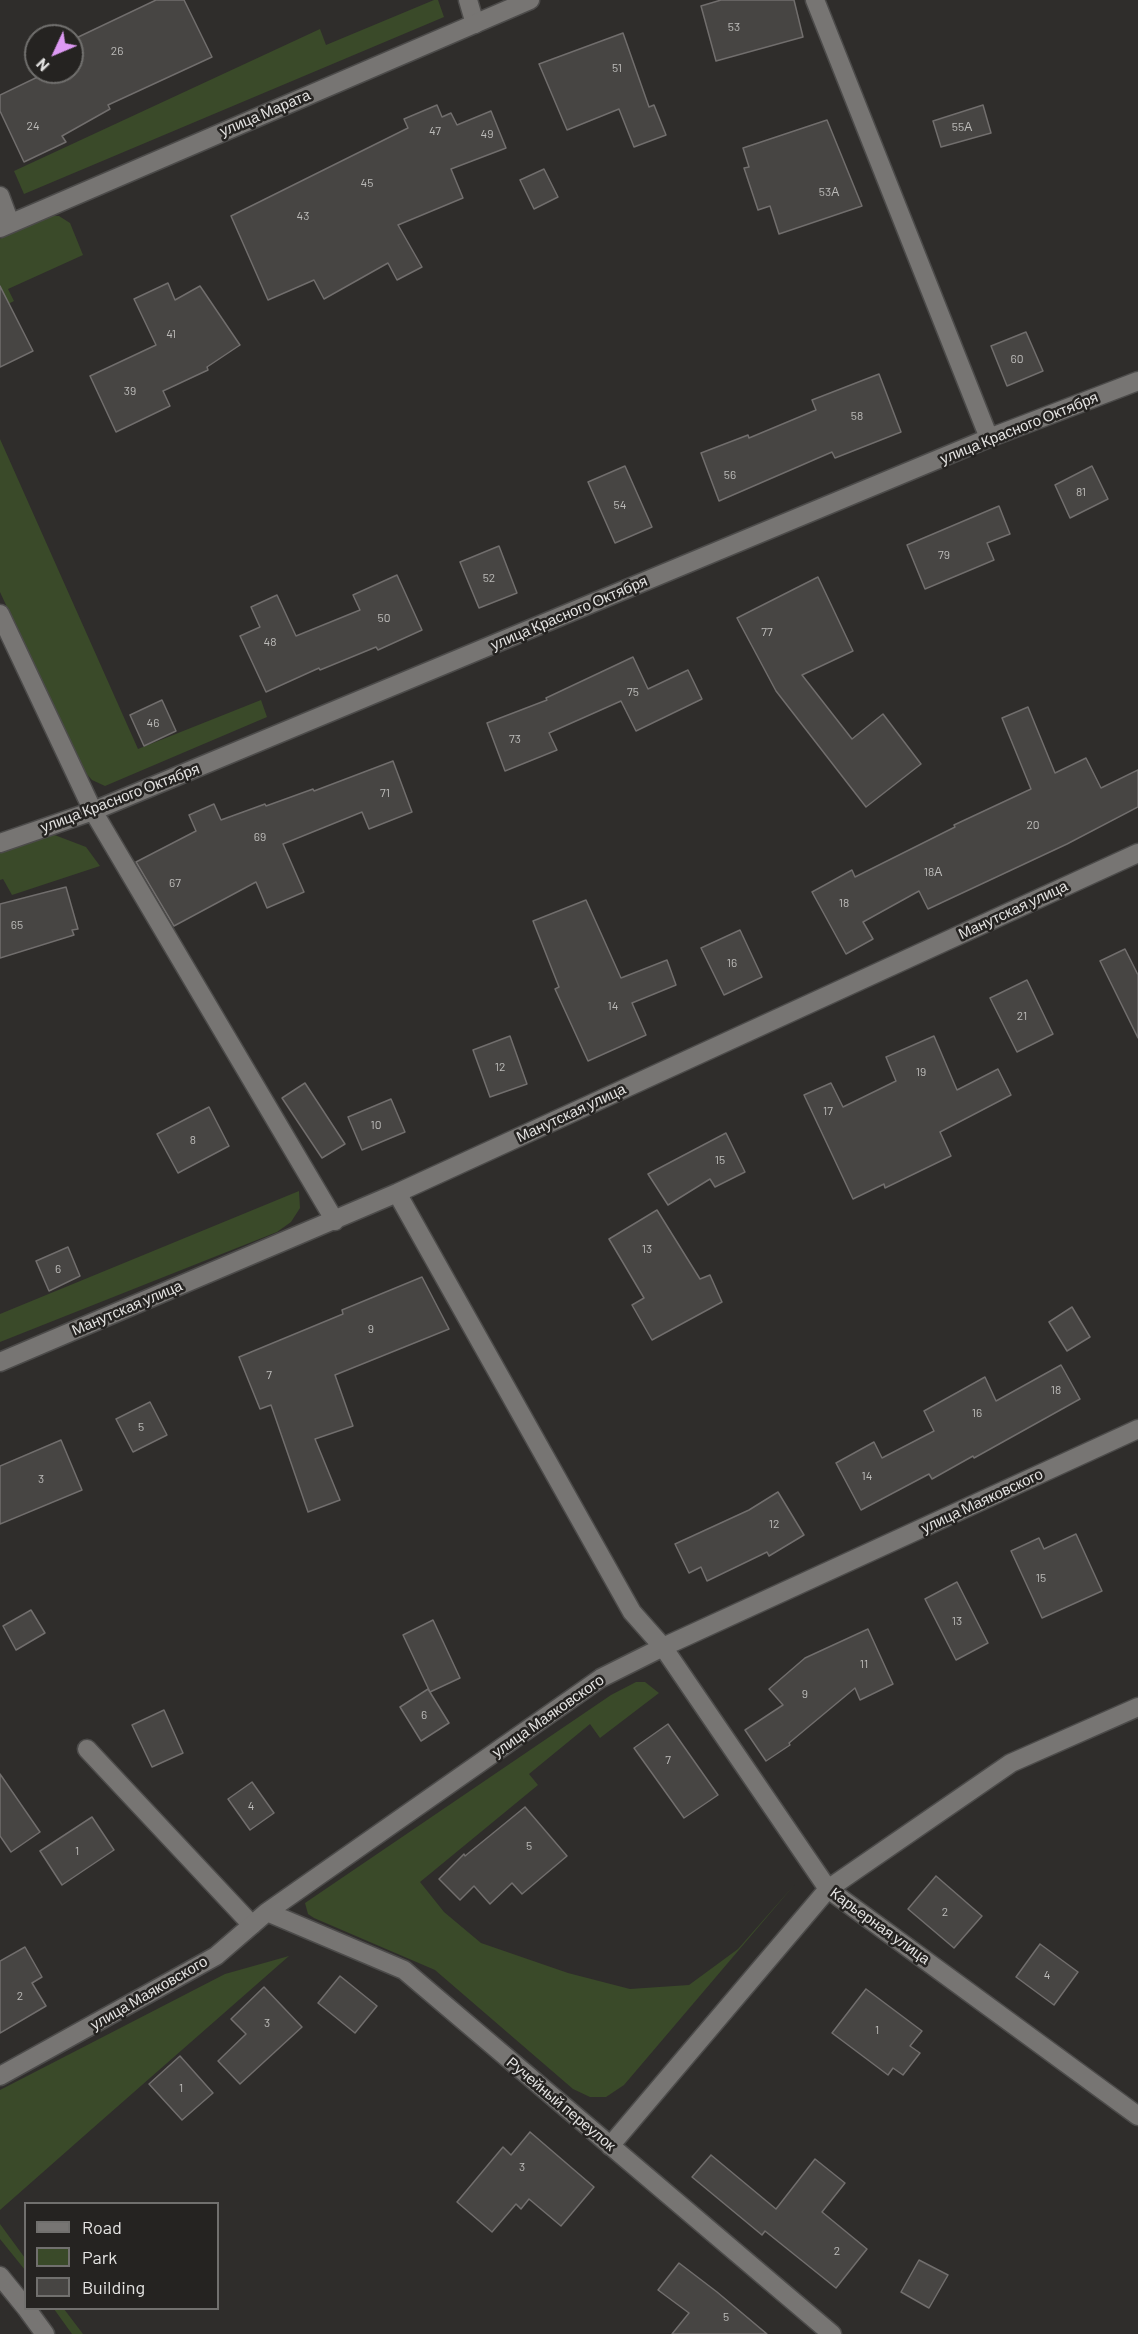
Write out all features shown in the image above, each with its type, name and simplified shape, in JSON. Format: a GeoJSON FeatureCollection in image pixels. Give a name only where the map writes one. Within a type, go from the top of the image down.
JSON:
{"type":"FeatureCollection","features":[{"type":"Feature","properties":{"kind":"street"},"geometry":{"type":"LineString","coordinates":[[468,0],[475,24]]}},
{"type":"Feature","properties":{"kind":"street","name":"улица Марата"},"geometry":{"type":"LineString","coordinates":[[5,226],[530,0]]}},
{"type":"Feature","properties":{"kind":"street"},"geometry":{"type":"LineString","coordinates":[[815,0],[989,438]]}},
{"type":"Feature","properties":{"kind":"street"},"geometry":{"type":"LineString","coordinates":[[0,196],[5,226]]}},
{"type":"Feature","properties":{"kind":"street","name":"улица Красного Октября"},"geometry":{"type":"LineString","coordinates":[[0,843],[93,811],[989,438],[1138,381]]}},
{"type":"Feature","properties":{"kind":"street"},"geometry":{"type":"LineString","coordinates":[[0,614],[93,811],[335,1221]]}},
{"type":"Feature","properties":{"kind":"street","name":"Манутская улица"},"geometry":{"type":"LineString","coordinates":[[0,1362],[335,1221],[1138,853]]}},
{"type":"Feature","properties":{"kind":"street","name":"Карьерная улица"},"geometry":{"type":"LineString","coordinates":[[397,1193],[632,1612],[663,1647],[828,1889],[1138,2116]]}},
{"type":"Feature","properties":{"kind":"street","name":"улица Маяковского"},"geometry":{"type":"LineString","coordinates":[[0,2076],[216,1956],[267,1912],[601,1678],[663,1647],[1138,1430]]}},
{"type":"Feature","properties":{"kind":"street"},"geometry":{"type":"LineString","coordinates":[[610,2146],[828,1889],[1011,1763],[1138,1707]]}},
{"type":"Feature","properties":{"kind":"street"},"geometry":{"type":"LineString","coordinates":[[87,1749],[252,1924]]}},
{"type":"Feature","properties":{"kind":"street","name":"Ручейный переулок"},"geometry":{"type":"LineString","coordinates":[[267,1912],[404,1970],[832,2334]]}},
{"type":"Feature","properties":{"kind":"street"},"geometry":{"type":"LineString","coordinates":[[0,2276],[24,2306]]}},
{"type":"Feature","properties":{"kind":"street"},"geometry":{"type":"LineString","coordinates":[[27,2310],[45,2334]]}},
{"type":"Feature","properties":{"kind":"green space"},"geometry":{"type":"Polygon","coordinates":[[[438,0],[444,17],[24,194],[14,171],[320,29],[326,45],[438,0]]]}},
{"type":"Feature","properties":{"kind":"green space"},"geometry":{"type":"Polygon","coordinates":[[[44,216],[59,216],[70,223],[83,255],[8,289],[14,301],[0,308],[0,239],[44,216]]]}},
{"type":"Feature","properties":{"kind":"green space"},"geometry":{"type":"Polygon","coordinates":[[[0,439],[138,749],[261,700],[267,717],[105,786],[92,780],[82,769],[0,592],[0,439]]]}},
{"type":"Feature","properties":{"kind":"green space"},"geometry":{"type":"Polygon","coordinates":[[[52,834],[86,847],[100,866],[12,895],[3,879],[0,880],[0,853],[52,834]]]}},
{"type":"Feature","properties":{"kind":"green space"},"geometry":{"type":"Polygon","coordinates":[[[299,1191],[300,1208],[291,1222],[277,1232],[0,1342],[0,1314],[299,1191]]]}},
{"type":"Feature","properties":{"kind":"green space"},"geometry":{"type":"Polygon","coordinates":[[[636,1682],[645,1682],[659,1693],[600,1738],[590,1724],[529,1774],[538,1785],[420,1882],[444,1912],[481,1943],[568,1973],[630,1989],[689,1985],[738,1949],[795,1884],[624,2085],[606,2097],[590,2097],[573,2089],[435,1970],[314,1918],[308,1914],[305,1903],[611,1695],[636,1682]]]}},
{"type":"Feature","properties":{"kind":"green space"},"geometry":{"type":"Polygon","coordinates":[[[289,1956],[0,2210],[0,2090],[225,1974],[289,1956]]]}},
{"type":"Feature","properties":{"kind":"green space"},"geometry":{"type":"Polygon","coordinates":[[[0,2224],[24,2257],[24,2269],[0,2239],[0,2224]]]}},
{"type":"Feature","properties":{"kind":"green space"},"geometry":{"type":"Polygon","coordinates":[[[55,2310],[65,2310],[83,2334],[72,2334],[55,2310]]]}},
{"type":"Feature","properties":{"kind":"building"},"geometry":{"type":"Polygon","coordinates":[[[156,0],[184,0],[212,57],[108,105],[110,109],[62,136],[66,142],[24,162],[0,111],[0,95],[24,84],[84,84],[84,34],[156,0]]]}},
{"type":"Feature","properties":{"kind":"building"},"geometry":{"type":"Polygon","coordinates":[[[721,0],[794,0],[803,37],[716,61],[701,6],[721,0]]]}},
{"type":"Feature","properties":{"kind":"building"},"geometry":{"type":"Polygon","coordinates":[[[623,33],[649,107],[654,105],[666,135],[634,147],[619,109],[567,130],[539,64],[623,33]]]}},
{"type":"Feature","properties":{"kind":"building"},"geometry":{"type":"Polygon","coordinates":[[[437,105],[442,117],[451,113],[457,125],[491,111],[506,148],[451,169],[463,198],[398,225],[422,267],[397,280],[388,263],[324,299],[314,280],[268,300],[231,216],[408,128],[404,119],[437,105]]]}},
{"type":"Feature","properties":{"kind":"building"},"geometry":{"type":"Polygon","coordinates":[[[983,105],[991,133],[941,147],[933,121],[983,105]]]}},
{"type":"Feature","properties":{"kind":"building"},"geometry":{"type":"Polygon","coordinates":[[[827,120],[862,206],[779,234],[770,206],[758,210],[744,168],[749,167],[743,148],[827,120]]]}},
{"type":"Feature","properties":{"kind":"building"},"geometry":{"type":"Polygon","coordinates":[[[544,169],[558,197],[534,209],[520,180],[544,169]]]}},
{"type":"Feature","properties":{"kind":"building"},"geometry":{"type":"Polygon","coordinates":[[[168,283],[175,300],[200,286],[240,345],[207,367],[208,370],[163,391],[170,406],[116,432],[90,376],[156,345],[134,299],[168,283]]]}},
{"type":"Feature","properties":{"kind":"building"},"geometry":{"type":"Polygon","coordinates":[[[0,286],[33,351],[0,367],[0,286]]]}},
{"type":"Feature","properties":{"kind":"building"},"geometry":{"type":"Polygon","coordinates":[[[1026,332],[1043,371],[1007,386],[991,346],[1026,332]]]}},
{"type":"Feature","properties":{"kind":"building"},"geometry":{"type":"Polygon","coordinates":[[[879,374],[901,432],[835,458],[832,452],[719,501],[701,453],[748,435],[749,438],[816,410],[812,400],[879,374]]]}},
{"type":"Feature","properties":{"kind":"building"},"geometry":{"type":"Polygon","coordinates":[[[625,466],[652,527],[615,543],[588,482],[625,466]]]}},
{"type":"Feature","properties":{"kind":"building"},"geometry":{"type":"Polygon","coordinates":[[[1092,466],[1108,499],[1070,518],[1055,485],[1092,466]]]}},
{"type":"Feature","properties":{"kind":"building"},"geometry":{"type":"Polygon","coordinates":[[[999,506],[1010,534],[987,543],[994,560],[925,589],[907,545],[999,506]]]}},
{"type":"Feature","properties":{"kind":"building"},"geometry":{"type":"Polygon","coordinates":[[[499,546],[517,593],[479,608],[460,562],[499,546]]]}},
{"type":"Feature","properties":{"kind":"building"},"geometry":{"type":"Polygon","coordinates":[[[397,575],[422,630],[378,650],[376,647],[320,670],[319,668],[266,692],[240,636],[260,627],[251,607],[277,595],[296,636],[360,610],[353,595],[397,575]]]}},
{"type":"Feature","properties":{"kind":"building"},"geometry":{"type":"Polygon","coordinates":[[[818,577],[853,651],[802,675],[852,739],[883,714],[921,764],[866,807],[776,691],[737,618],[818,577]]]}},
{"type":"Feature","properties":{"kind":"building"},"geometry":{"type":"Polygon","coordinates":[[[633,657],[648,689],[688,670],[702,699],[636,731],[621,701],[549,733],[557,750],[505,771],[487,723],[547,700],[546,698],[633,657]]]}},
{"type":"Feature","properties":{"kind":"building"},"geometry":{"type":"Polygon","coordinates":[[[162,700],[176,731],[144,746],[130,715],[162,700]]]}},
{"type":"Feature","properties":{"kind":"building"},"geometry":{"type":"Polygon","coordinates":[[[1028,707],[1055,773],[1086,758],[1101,788],[1138,770],[1138,807],[1067,844],[928,909],[919,891],[863,922],[873,939],[846,954],[812,892],[852,870],[855,877],[955,827],[954,825],[1031,789],[1002,718],[1028,707]]]}},
{"type":"Feature","properties":{"kind":"building"},"geometry":{"type":"Polygon","coordinates":[[[393,761],[412,812],[369,829],[362,812],[283,844],[304,892],[267,908],[256,882],[174,926],[136,862],[196,831],[189,815],[214,804],[221,820],[313,789],[314,791],[393,761]]]}},
{"type":"Feature","properties":{"kind":"building"},"geometry":{"type":"Polygon","coordinates":[[[66,887],[78,929],[72,930],[74,935],[0,958],[0,904],[66,887]]]}},
{"type":"Feature","properties":{"kind":"building"},"geometry":{"type":"Polygon","coordinates":[[[586,900],[621,978],[667,960],[676,985],[632,1003],[646,1035],[588,1061],[555,989],[559,987],[533,921],[586,900]]]}},
{"type":"Feature","properties":{"kind":"building"},"geometry":{"type":"Polygon","coordinates":[[[740,930],[762,977],[724,995],[701,948],[740,930]]]}},
{"type":"Feature","properties":{"kind":"building"},"geometry":{"type":"Polygon","coordinates":[[[1125,949],[1138,975],[1138,1038],[1100,961],[1125,949]]]}},
{"type":"Feature","properties":{"kind":"building"},"geometry":{"type":"Polygon","coordinates":[[[1027,980],[1053,1034],[1017,1052],[990,998],[1027,980]]]}},
{"type":"Feature","properties":{"kind":"building"},"geometry":{"type":"Polygon","coordinates":[[[510,1036],[527,1084],[490,1097],[473,1050],[510,1036]]]}},
{"type":"Feature","properties":{"kind":"building"},"geometry":{"type":"Polygon","coordinates":[[[934,1036],[957,1090],[998,1069],[1011,1095],[940,1132],[951,1156],[885,1188],[884,1184],[853,1199],[804,1095],[831,1083],[843,1107],[896,1081],[886,1057],[934,1036]]]}},
{"type":"Feature","properties":{"kind":"building"},"geometry":{"type":"Polygon","coordinates":[[[305,1083],[345,1144],[322,1158],[282,1098],[305,1083]]]}},
{"type":"Feature","properties":{"kind":"building"},"geometry":{"type":"Polygon","coordinates":[[[391,1099],[405,1132],[362,1150],[348,1117],[391,1099]]]}},
{"type":"Feature","properties":{"kind":"building"},"geometry":{"type":"Polygon","coordinates":[[[209,1107],[229,1146],[178,1173],[157,1134],[209,1107]]]}},
{"type":"Feature","properties":{"kind":"building"},"geometry":{"type":"Polygon","coordinates":[[[726,1133],[745,1172],[715,1187],[710,1179],[668,1205],[648,1174],[726,1133]]]}},
{"type":"Feature","properties":{"kind":"building"},"geometry":{"type":"Polygon","coordinates":[[[657,1210],[700,1279],[710,1275],[722,1302],[652,1340],[632,1305],[644,1298],[609,1239],[657,1210]]]}},
{"type":"Feature","properties":{"kind":"building"},"geometry":{"type":"Polygon","coordinates":[[[68,1247],[80,1276],[49,1291],[36,1261],[68,1247]]]}},
{"type":"Feature","properties":{"kind":"building"},"geometry":{"type":"Polygon","coordinates":[[[422,1277],[449,1329],[335,1375],[353,1426],[315,1439],[340,1500],[308,1512],[271,1405],[260,1409],[239,1357],[343,1314],[342,1310],[422,1277]]]}},
{"type":"Feature","properties":{"kind":"building"},"geometry":{"type":"Polygon","coordinates":[[[1072,1307],[1090,1337],[1067,1351],[1049,1322],[1072,1307]]]}},
{"type":"Feature","properties":{"kind":"building"},"geometry":{"type":"Polygon","coordinates":[[[1061,1365],[1080,1399],[974,1458],[973,1456],[932,1479],[929,1474],[861,1510],[836,1463],[874,1442],[882,1458],[934,1431],[924,1411],[985,1377],[996,1401],[1061,1365]]]}},
{"type":"Feature","properties":{"kind":"building"},"geometry":{"type":"Polygon","coordinates":[[[150,1402],[167,1435],[133,1452],[116,1419],[150,1402]]]}},
{"type":"Feature","properties":{"kind":"building"},"geometry":{"type":"Polygon","coordinates":[[[61,1440],[82,1490],[0,1524],[0,1466],[61,1440]]]}},
{"type":"Feature","properties":{"kind":"building"},"geometry":{"type":"Polygon","coordinates":[[[778,1492],[804,1535],[769,1556],[767,1552],[707,1581],[701,1567],[689,1573],[675,1544],[749,1510],[778,1492]]]}},
{"type":"Feature","properties":{"kind":"building"},"geometry":{"type":"Polygon","coordinates":[[[1076,1534],[1102,1591],[1042,1618],[1011,1551],[1039,1538],[1044,1549],[1076,1534]]]}},
{"type":"Feature","properties":{"kind":"building"},"geometry":{"type":"Polygon","coordinates":[[[957,1582],[988,1643],[956,1660],[925,1599],[957,1582]]]}},
{"type":"Feature","properties":{"kind":"building"},"geometry":{"type":"Polygon","coordinates":[[[31,1610],[45,1633],[16,1650],[3,1626],[31,1610]]]}},
{"type":"Feature","properties":{"kind":"building"},"geometry":{"type":"Polygon","coordinates":[[[433,1620],[460,1678],[430,1692],[403,1635],[433,1620]]]}},
{"type":"Feature","properties":{"kind":"building"},"geometry":{"type":"Polygon","coordinates":[[[868,1629],[893,1684],[860,1700],[855,1688],[789,1743],[790,1745],[766,1761],[745,1730],[783,1705],[769,1689],[805,1658],[868,1629]]]}},
{"type":"Feature","properties":{"kind":"building"},"geometry":{"type":"Polygon","coordinates":[[[428,1689],[449,1723],[421,1741],[400,1707],[428,1689]]]}},
{"type":"Feature","properties":{"kind":"building"},"geometry":{"type":"Polygon","coordinates":[[[164,1710],[183,1753],[152,1767],[132,1725],[164,1710]]]}},
{"type":"Feature","properties":{"kind":"building"},"geometry":{"type":"Polygon","coordinates":[[[668,1724],[718,1795],[684,1818],[634,1748],[668,1724]]]}},
{"type":"Feature","properties":{"kind":"building"},"geometry":{"type":"Polygon","coordinates":[[[0,1774],[40,1832],[11,1852],[0,1836],[0,1774]]]}},
{"type":"Feature","properties":{"kind":"building"},"geometry":{"type":"Polygon","coordinates":[[[252,1782],[274,1813],[250,1830],[228,1799],[252,1782]]]}},
{"type":"Feature","properties":{"kind":"building"},"geometry":{"type":"Polygon","coordinates":[[[525,1807],[567,1856],[522,1894],[512,1883],[490,1904],[474,1886],[460,1900],[439,1879],[464,1854],[465,1856],[525,1807]]]}},
{"type":"Feature","properties":{"kind":"building"},"geometry":{"type":"Polygon","coordinates":[[[92,1817],[114,1850],[62,1885],[40,1851],[92,1817]]]}},
{"type":"Feature","properties":{"kind":"building"},"geometry":{"type":"Polygon","coordinates":[[[936,1876],[982,1916],[954,1948],[908,1909],[936,1876]]]}},
{"type":"Feature","properties":{"kind":"building"},"geometry":{"type":"Polygon","coordinates":[[[1040,1944],[1078,1972],[1054,2005],[1016,1977],[1040,1944]]]}},
{"type":"Feature","properties":{"kind":"building"},"geometry":{"type":"Polygon","coordinates":[[[25,1947],[42,1977],[32,1983],[46,2006],[0,2033],[0,1961],[25,1947]]]}},
{"type":"Feature","properties":{"kind":"building"},"geometry":{"type":"Polygon","coordinates":[[[340,1976],[377,2006],[355,2033],[318,2003],[340,1976]]]}},
{"type":"Feature","properties":{"kind":"building"},"geometry":{"type":"Polygon","coordinates":[[[264,1987],[302,2027],[240,2084],[218,2061],[246,2034],[231,2019],[264,1987]]]}},
{"type":"Feature","properties":{"kind":"building"},"geometry":{"type":"Polygon","coordinates":[[[866,1989],[922,2031],[910,2046],[920,2053],[903,2075],[893,2068],[888,2075],[832,2033],[866,1989]]]}},
{"type":"Feature","properties":{"kind":"building"},"geometry":{"type":"Polygon","coordinates":[[[180,2056],[213,2093],[182,2120],[149,2084],[180,2056]]]}},
{"type":"Feature","properties":{"kind":"building"},"geometry":{"type":"Polygon","coordinates":[[[530,2132],[594,2187],[561,2226],[529,2199],[521,2209],[516,2204],[492,2232],[457,2202],[503,2147],[511,2155],[530,2132]]]}},
{"type":"Feature","properties":{"kind":"building"},"geometry":{"type":"Polygon","coordinates":[[[711,2155],[776,2209],[815,2159],[845,2183],[822,2212],[867,2249],[836,2288],[765,2231],[762,2235],[692,2177],[711,2155]]]}},
{"type":"Feature","properties":{"kind":"building"},"geometry":{"type":"Polygon","coordinates":[[[919,2260],[948,2275],[929,2308],[901,2292],[919,2260]]]}},
{"type":"Feature","properties":{"kind":"building"},"geometry":{"type":"Polygon","coordinates":[[[679,2263],[767,2334],[672,2334],[689,2313],[658,2290],[679,2263]]]}}]}
